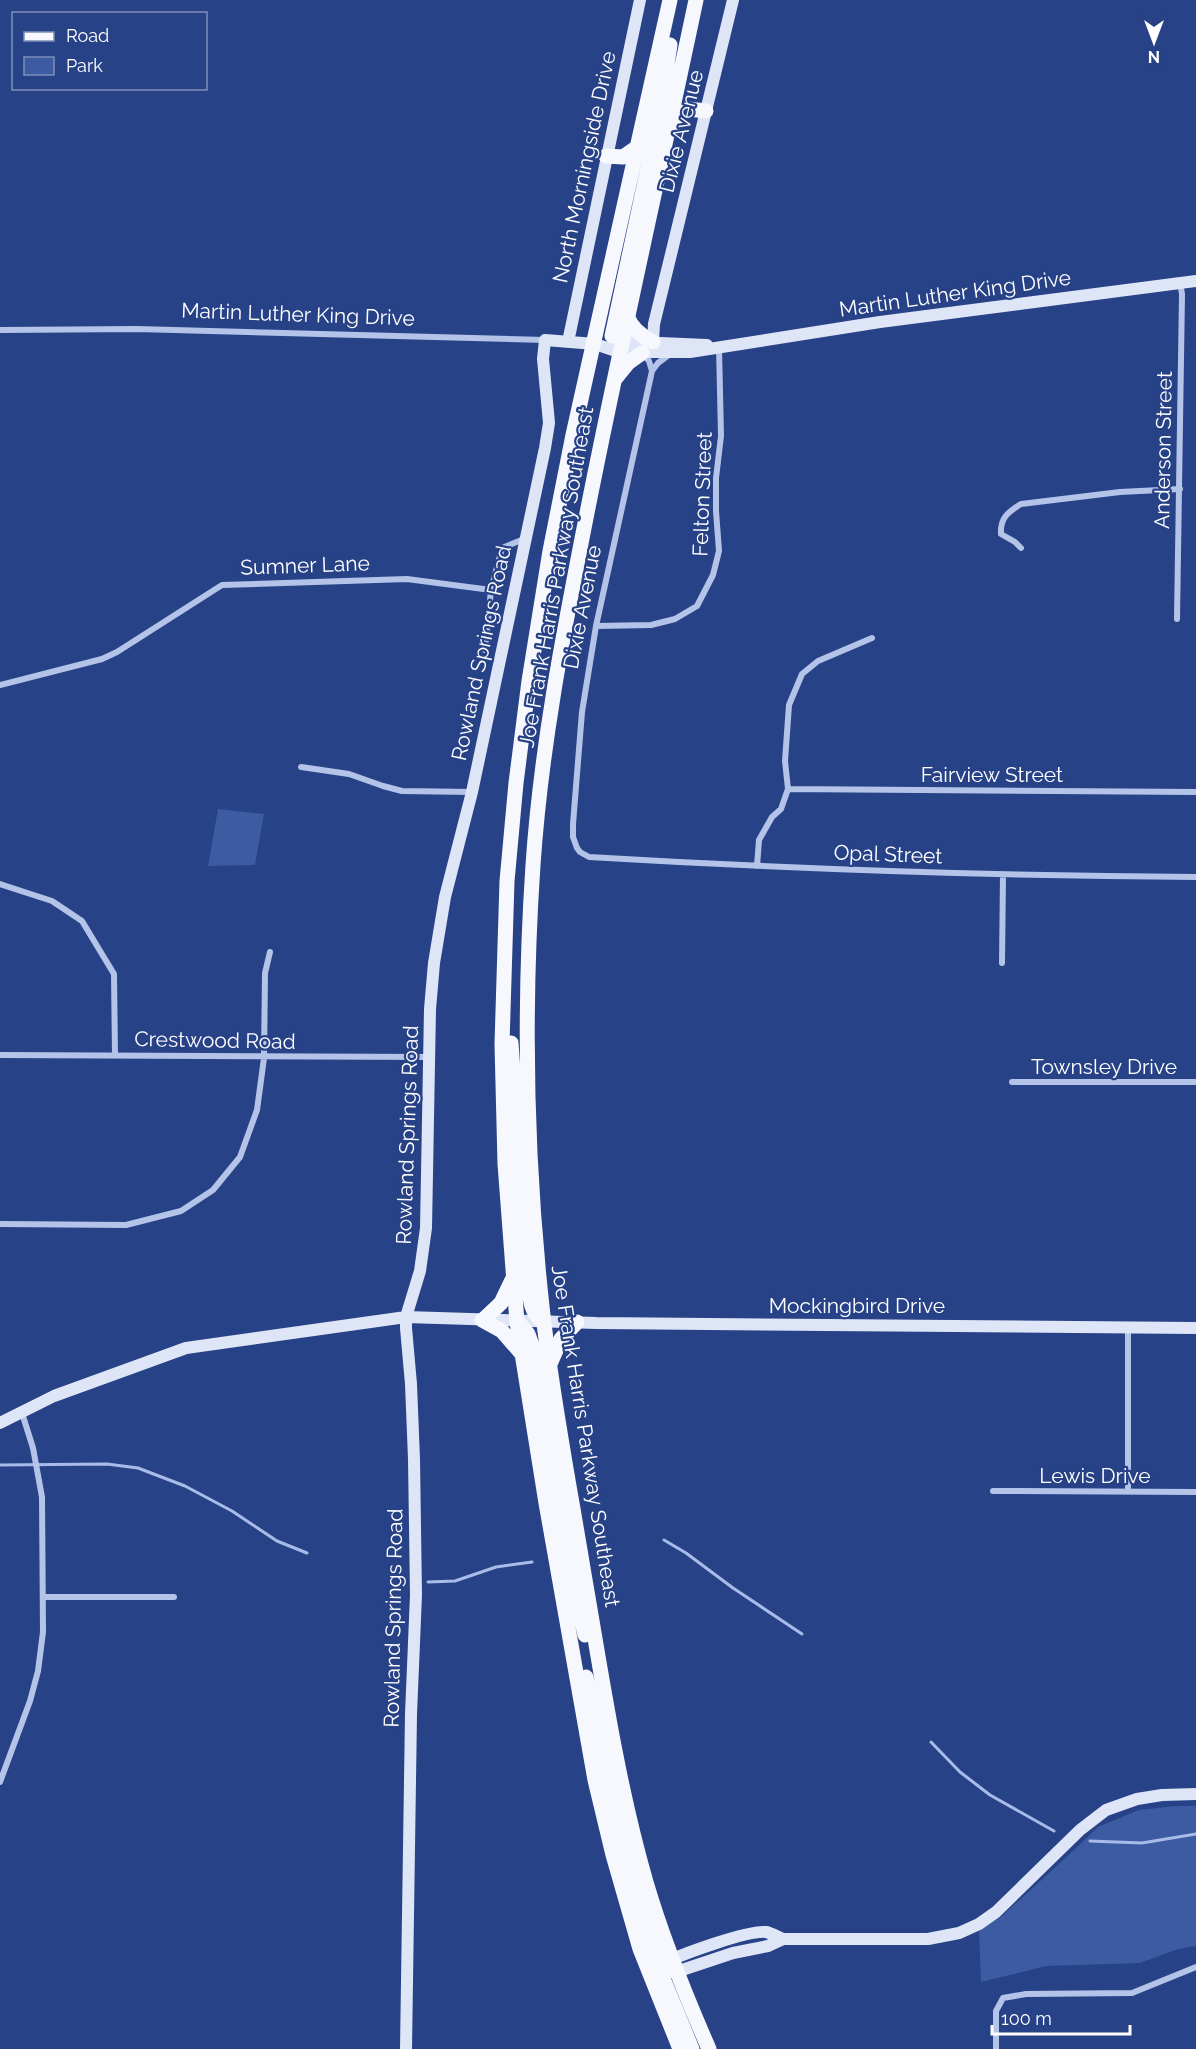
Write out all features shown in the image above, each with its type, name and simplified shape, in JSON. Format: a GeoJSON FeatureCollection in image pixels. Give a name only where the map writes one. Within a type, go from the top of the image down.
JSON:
{"type":"FeatureCollection","features":[{"type":"Feature","properties":{"kind":"main road"},"geometry":{"type":"LineString","coordinates":[[617,345],[663,99],[670,39],[671,0]]}},
{"type":"Feature","properties":{"kind":"main road","name":"Joe Frank Harris Parkway Southeast"},"geometry":{"type":"LineString","coordinates":[[671,0],[573,435],[550,551],[525,710],[508,871],[502,1007],[503,1122],[517,1322],[570,1638],[604,1821],[626,1903],[709,2049]]}},
{"type":"Feature","properties":{"kind":"main road","name":"Joe Frank Harris Parkway Southeast"},"geometry":{"type":"LineString","coordinates":[[680,2049],[618,1763],[550,1364],[533,1196],[528,1062],[529,935],[533,863],[548,728],[560,650],[613,381],[617,345],[627,316],[696,0]]}},
{"type":"Feature","properties":{"kind":"main road"},"geometry":{"type":"LineString","coordinates":[[668,133],[688,109],[706,111]]}},
{"type":"Feature","properties":{"kind":"main road"},"geometry":{"type":"LineString","coordinates":[[606,156],[623,157],[639,146]]}},
{"type":"Feature","properties":{"kind":"main road"},"geometry":{"type":"LineString","coordinates":[[627,316],[639,334],[653,342]]}},
{"type":"Feature","properties":{"kind":"main road"},"geometry":{"type":"LineString","coordinates":[[613,381],[628,363],[642,353]]}},
{"type":"Feature","properties":{"kind":"main road"},"geometry":{"type":"LineString","coordinates":[[502,1007],[511,1036],[531,1301],[536,1316],[544,1322]]}},
{"type":"Feature","properties":{"kind":"main road"},"geometry":{"type":"LineString","coordinates":[[513,1277],[501,1303],[482,1320],[502,1331],[522,1355]]}},
{"type":"Feature","properties":{"kind":"main road"},"geometry":{"type":"LineString","coordinates":[[517,1322],[528,1334],[533,1348],[574,1586],[588,1648],[604,1686]]}},
{"type":"Feature","properties":{"kind":"main road"},"geometry":{"type":"LineString","coordinates":[[550,1364],[561,1339],[577,1323]]}},
{"type":"Feature","properties":{"kind":"main road"},"geometry":{"type":"LineString","coordinates":[[662,1968],[692,2049]]}},
{"type":"Feature","properties":{"kind":"street","name":"North Morningside Drive"},"geometry":{"type":"LineString","coordinates":[[568,342],[640,0]]}},
{"type":"Feature","properties":{"kind":"street","name":"Dixie Avenue"},"geometry":{"type":"LineString","coordinates":[[653,342],[654,324],[733,0]]}},
{"type":"Feature","properties":{"kind":"street","name":"Martin Luther King Drive"},"geometry":{"type":"LineString","coordinates":[[617,345],[642,353],[690,352],[880,322],[1196,281]]}},
{"type":"Feature","properties":{"kind":"street","name":"Anderson Street"},"geometry":{"type":"LineString","coordinates":[[1177,619],[1182,294],[1180,283]]}},
{"type":"Feature","properties":{"kind":"street","name":"Martin Luther King Drive"},"geometry":{"type":"LineString","coordinates":[[0,330],[137,329],[545,340],[617,345],[653,342],[690,343],[718,346]]}},
{"type":"Feature","properties":{"kind":"street","name":"Rowland Springs Road"},"geometry":{"type":"LineString","coordinates":[[406,2049],[411,1714],[417,1595],[414,1459],[406,1317],[417,1284],[425,1244],[430,1009],[437,944],[451,874],[472,792],[545,448],[549,423],[543,359],[545,340]]}},
{"type":"Feature","properties":{"kind":"street","name":"Felton Street"},"geometry":{"type":"LineString","coordinates":[[596,626],[651,625],[675,619],[697,606],[714,575],[719,551],[716,478],[722,436],[718,346]]}},
{"type":"Feature","properties":{"kind":"street"},"geometry":{"type":"LineString","coordinates":[[642,353],[649,361],[652,371]]}},
{"type":"Feature","properties":{"kind":"street"},"geometry":{"type":"LineString","coordinates":[[652,371],[658,363],[672,353]]}},
{"type":"Feature","properties":{"kind":"street","name":"Dixie Avenue"},"geometry":{"type":"LineString","coordinates":[[580,852],[574,842],[573,824],[582,712],[596,626],[642,408],[652,371]]}},
{"type":"Feature","properties":{"kind":"street"},"geometry":{"type":"LineString","coordinates":[[1021,548],[1001,534],[1000,524],[1008,513],[1021,504],[1120,492],[1180,489]]}},
{"type":"Feature","properties":{"kind":"street"},"geometry":{"type":"LineString","coordinates":[[485,650],[491,590],[502,548],[524,539]]}},
{"type":"Feature","properties":{"kind":"street","name":"Sumner Lane"},"geometry":{"type":"LineString","coordinates":[[0,685],[102,659],[117,652],[222,585],[407,579],[491,590]]}},
{"type":"Feature","properties":{"kind":"street"},"geometry":{"type":"LineString","coordinates":[[757,866],[759,840],[772,817],[781,809],[788,789],[785,761],[789,705],[802,674],[818,661],[872,638]]}},
{"type":"Feature","properties":{"kind":"street"},"geometry":{"type":"LineString","coordinates":[[301,767],[349,774],[402,791],[472,792]]}},
{"type":"Feature","properties":{"kind":"street","name":"Fairview Street"},"geometry":{"type":"LineString","coordinates":[[788,789],[1196,792]]}},
{"type":"Feature","properties":{"kind":"street","name":"Opal Street"},"geometry":{"type":"LineString","coordinates":[[580,852],[589,857],[692,864],[1003,875],[1196,877]]}},
{"type":"Feature","properties":{"kind":"street"},"geometry":{"type":"LineString","coordinates":[[1002,963],[1003,875]]}},
{"type":"Feature","properties":{"kind":"street"},"geometry":{"type":"LineString","coordinates":[[0,884],[52,901],[82,921],[114,974],[115,1055]]}},
{"type":"Feature","properties":{"kind":"street"},"geometry":{"type":"LineString","coordinates":[[0,1224],[126,1225],[182,1211],[213,1190],[240,1157],[257,1110],[264,1058],[265,973],[270,952]]}},
{"type":"Feature","properties":{"kind":"street","name":"Crestwood Road"},"geometry":{"type":"LineString","coordinates":[[0,1055],[430,1057]]}},
{"type":"Feature","properties":{"kind":"street","name":"Townsley Drive"},"geometry":{"type":"LineString","coordinates":[[1012,1082],[1196,1082]]}},
{"type":"Feature","properties":{"kind":"street","name":"Mockingbird Drive"},"geometry":{"type":"LineString","coordinates":[[0,1423],[54,1396],[186,1348],[406,1317],[577,1323],[1196,1328]]}},
{"type":"Feature","properties":{"kind":"street"},"geometry":{"type":"LineString","coordinates":[[1128,1328],[1128,1491]]}},
{"type":"Feature","properties":{"kind":"street"},"geometry":{"type":"LineString","coordinates":[[0,1782],[30,1701],[38,1671],[43,1632],[42,1497],[33,1448],[22,1413]]}},
{"type":"Feature","properties":{"kind":"street","name":"Lewis Drive"},"geometry":{"type":"LineString","coordinates":[[993,1491],[1196,1492]]}},
{"type":"Feature","properties":{"kind":"street"},"geometry":{"type":"LineString","coordinates":[[43,1597],[174,1597]]}},
{"type":"Feature","properties":{"kind":"street"},"geometry":{"type":"LineString","coordinates":[[662,1968],[768,1946],[783,1939],[921,1940],[959,1933],[979,1924],[996,1912],[1080,1830],[1106,1810],[1137,1799],[1162,1795],[1196,1794]]}},
{"type":"Feature","properties":{"kind":"street"},"geometry":{"type":"LineString","coordinates":[[996,2049],[996,2011],[1003,1998],[1026,1994],[1132,1993],[1196,1967]]}},
{"type":"Feature","properties":{"kind":"green space"},"geometry":{"type":"Polygon","coordinates":[[[218,809],[264,814],[255,865],[208,866],[218,809]]]}},
{"type":"Feature","properties":{"kind":"green space"},"geometry":{"type":"Polygon","coordinates":[[[1196,1806],[1196,1946],[1178,1949],[1140,1963],[1046,1966],[981,1982],[979,1931],[1002,1916],[1098,1827],[1139,1810],[1196,1806]]]}},
{"type":"Feature","properties":{"kind":"waterway"},"geometry":{"type":"LineString","coordinates":[[0,1465],[107,1464],[138,1468],[185,1486],[232,1511],[277,1541],[307,1553]]}},
{"type":"Feature","properties":{"kind":"waterway"},"geometry":{"type":"LineString","coordinates":[[664,1540],[802,1634]]}},
{"type":"Feature","properties":{"kind":"waterway"},"geometry":{"type":"LineString","coordinates":[[428,1582],[455,1581],[496,1567],[532,1562]]}},
{"type":"Feature","properties":{"kind":"waterway"},"geometry":{"type":"LineString","coordinates":[[931,1742],[960,1772],[990,1795],[1054,1831]]}},
{"type":"Feature","properties":{"kind":"waterway"},"geometry":{"type":"LineString","coordinates":[[1090,1841],[1142,1843],[1196,1834]]}}]}
